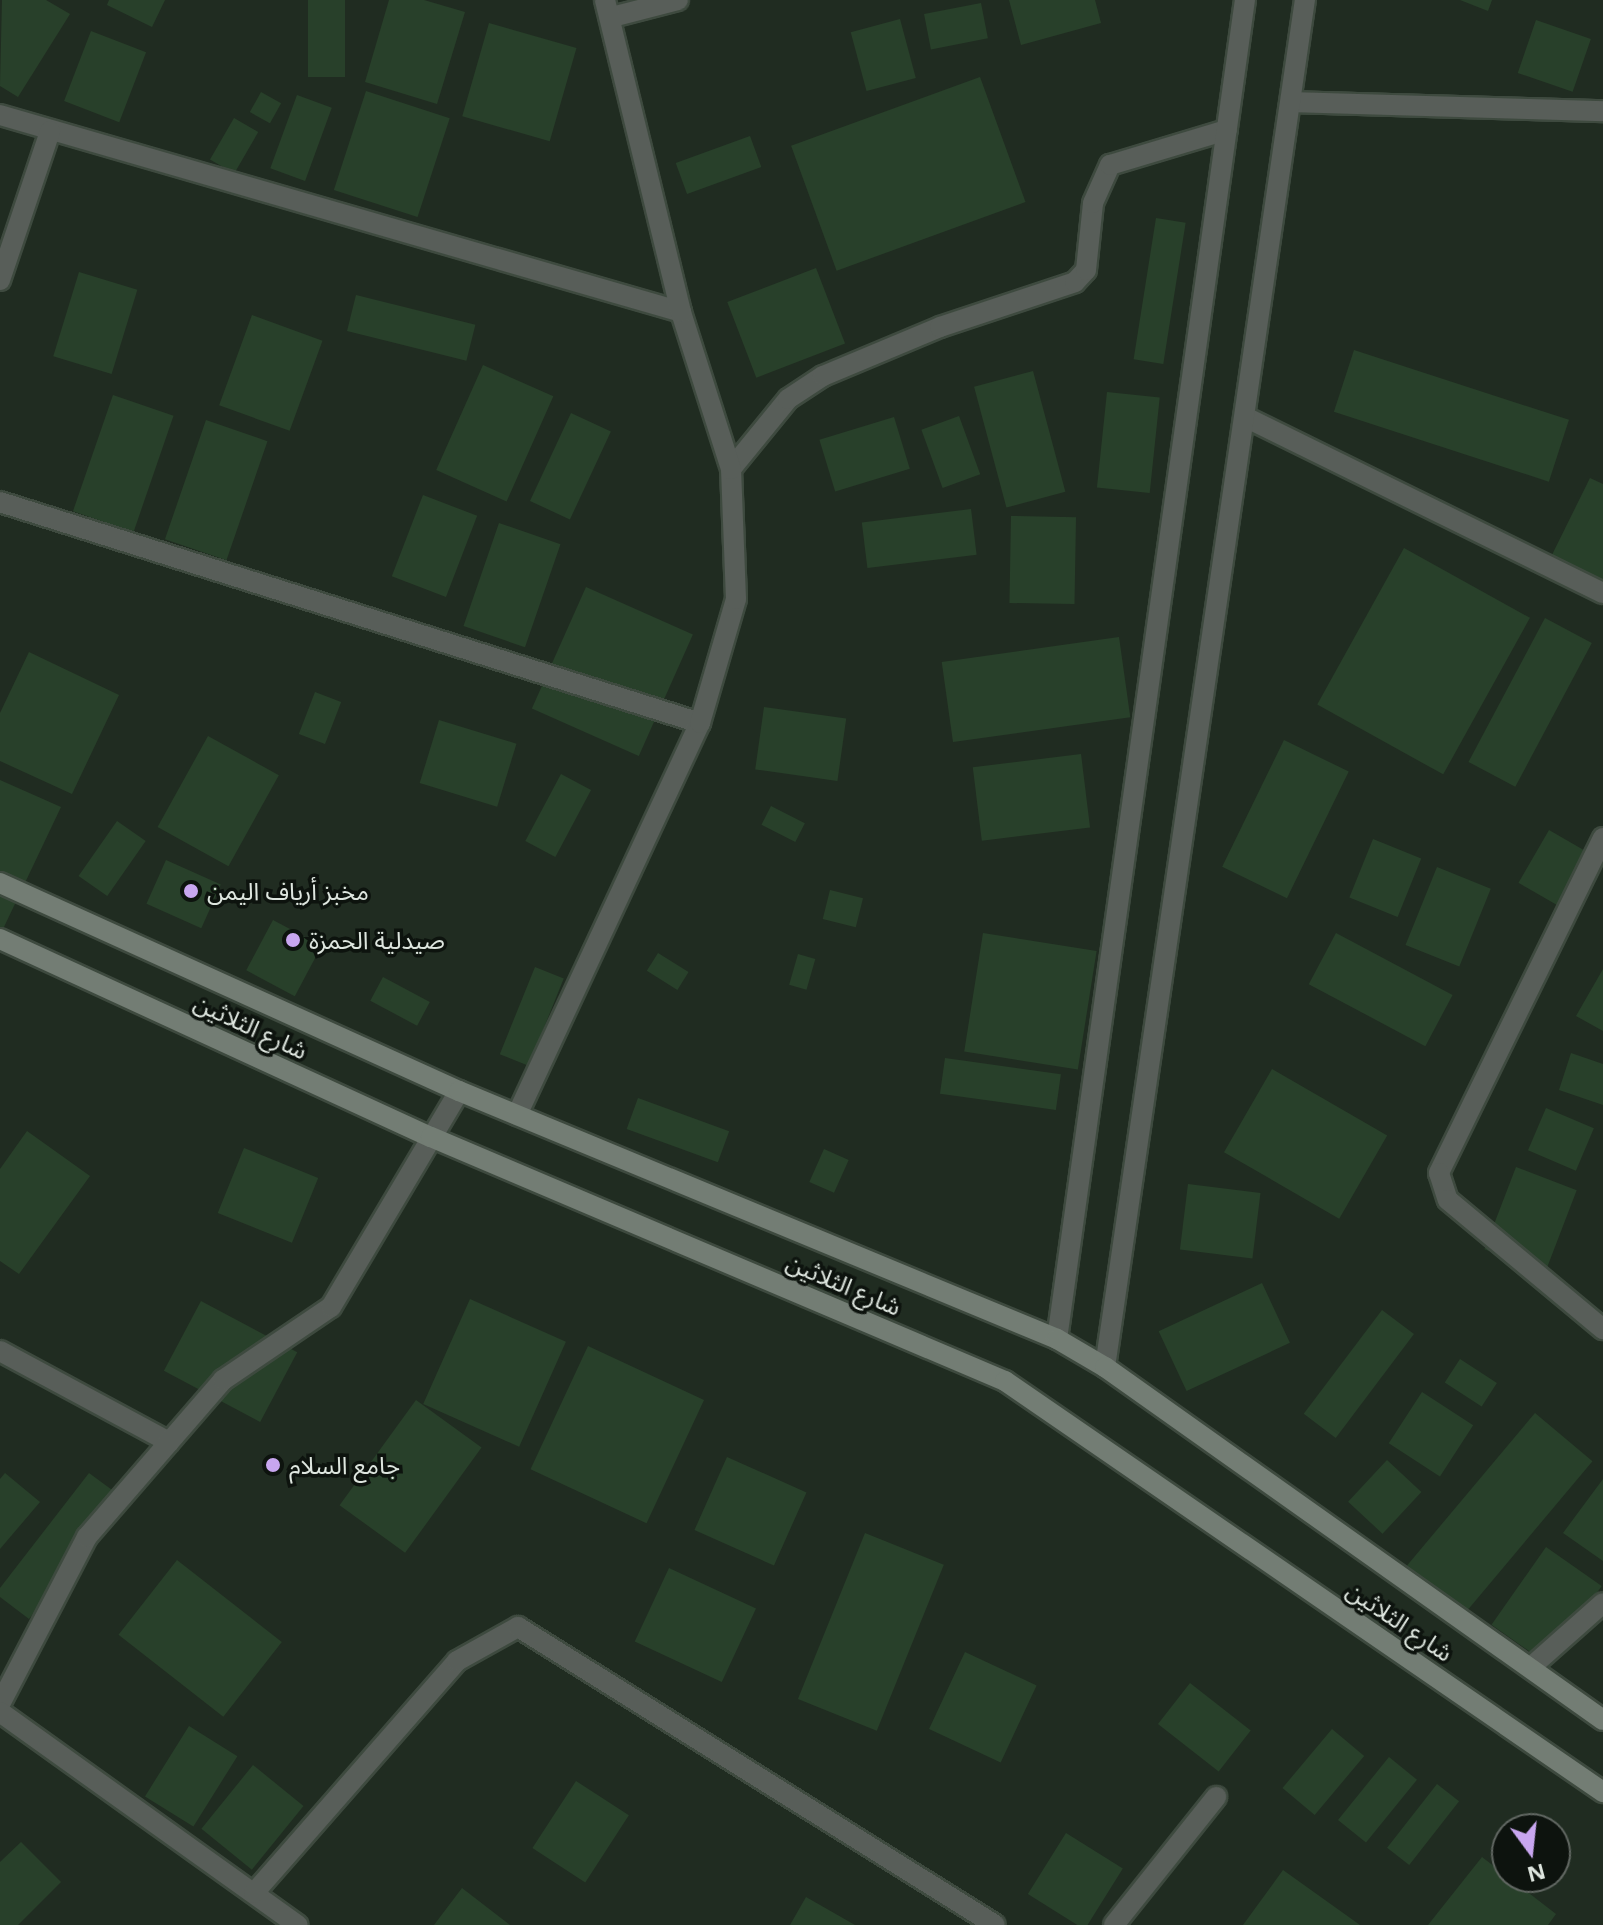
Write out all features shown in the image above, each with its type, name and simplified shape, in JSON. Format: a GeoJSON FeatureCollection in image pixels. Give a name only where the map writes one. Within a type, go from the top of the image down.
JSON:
{"type":"FeatureCollection","features":[{"type":"Feature","properties":{"kind":"main road","name":"شارع الثلاثين"},"geometry":{"type":"LineString","coordinates":[[0,883],[459,1091],[1057,1339],[1105,1367],[1603,1720]]}},
{"type":"Feature","properties":{"kind":"main road","name":"شارع الثلاثين"},"geometry":{"type":"LineString","coordinates":[[0,939],[431,1137],[1005,1381],[1603,1792]]}},
{"type":"Feature","properties":{"kind":"street"},"geometry":{"type":"LineString","coordinates":[[517,1115],[700,723],[736,599],[731,469],[681,312],[609,8],[678,0]]}},
{"type":"Feature","properties":{"kind":"street"},"geometry":{"type":"LineString","coordinates":[[1057,1339],[1245,0]]}},
{"type":"Feature","properties":{"kind":"street"},"geometry":{"type":"LineString","coordinates":[[1105,1367],[1305,0]]}},
{"type":"Feature","properties":{"kind":"street"},"geometry":{"type":"LineString","coordinates":[[1291,102],[1603,111]]}},
{"type":"Feature","properties":{"kind":"street"},"geometry":{"type":"LineString","coordinates":[[0,115],[681,312]]}},
{"type":"Feature","properties":{"kind":"street"},"geometry":{"type":"LineString","coordinates":[[731,469],[788,399],[823,376],[940,327],[1075,282],[1086,270],[1093,203],[1110,165],[1227,130]]}},
{"type":"Feature","properties":{"kind":"street"},"geometry":{"type":"LineString","coordinates":[[0,280],[50,131]]}},
{"type":"Feature","properties":{"kind":"street"},"geometry":{"type":"LineString","coordinates":[[1245,417],[1603,593]]}},
{"type":"Feature","properties":{"kind":"street"},"geometry":{"type":"LineString","coordinates":[[0,502],[700,723]]}},
{"type":"Feature","properties":{"kind":"street"},"geometry":{"type":"LineString","coordinates":[[1603,838],[1439,1173],[1448,1200],[1603,1329]]}},
{"type":"Feature","properties":{"kind":"street"},"geometry":{"type":"LineString","coordinates":[[0,1704],[87,1537],[223,1380],[331,1307],[459,1091]]}},
{"type":"Feature","properties":{"kind":"street"},"geometry":{"type":"LineString","coordinates":[[0,1351],[169,1442]]}},
{"type":"Feature","properties":{"kind":"street"},"geometry":{"type":"LineString","coordinates":[[1531,1667],[1603,1603]]}},
{"type":"Feature","properties":{"kind":"street"},"geometry":{"type":"LineString","coordinates":[[254,1893],[457,1661],[518,1627],[995,1925]]}},
{"type":"Feature","properties":{"kind":"street"},"geometry":{"type":"LineString","coordinates":[[0,1712],[298,1925]]}},
{"type":"Feature","properties":{"kind":"street"},"geometry":{"type":"LineString","coordinates":[[1114,1925],[1216,1797]]}},
{"type":"Feature","properties":{"kind":"building"},"geometry":{"type":"Polygon","coordinates":[[[2,0],[46,0],[70,14],[18,97],[0,86],[2,0]]]}},
{"type":"Feature","properties":{"kind":"building"},"geometry":{"type":"Polygon","coordinates":[[[109,0],[165,0],[152,27],[107,5],[109,0]]]}},
{"type":"Feature","properties":{"kind":"building"},"geometry":{"type":"Polygon","coordinates":[[[308,0],[345,0],[345,77],[308,77],[308,0]]]}},
{"type":"Feature","properties":{"kind":"building"},"geometry":{"type":"Polygon","coordinates":[[[389,0],[424,0],[465,12],[437,104],[365,82],[389,0]]]}},
{"type":"Feature","properties":{"kind":"building"},"geometry":{"type":"Polygon","coordinates":[[[1009,0],[1095,0],[1101,23],[1021,45],[1009,0]]]}},
{"type":"Feature","properties":{"kind":"building"},"geometry":{"type":"Polygon","coordinates":[[[1460,0],[1492,0],[1488,11],[1460,0]]]}},
{"type":"Feature","properties":{"kind":"building"},"geometry":{"type":"Polygon","coordinates":[[[981,3],[988,38],[931,49],[924,14],[981,3]]]}},
{"type":"Feature","properties":{"kind":"building"},"geometry":{"type":"Polygon","coordinates":[[[900,19],[916,78],[867,91],[851,32],[900,19]]]}},
{"type":"Feature","properties":{"kind":"building"},"geometry":{"type":"Polygon","coordinates":[[[1536,20],[1591,39],[1573,92],[1518,73],[1536,20]]]}},
{"type":"Feature","properties":{"kind":"building"},"geometry":{"type":"Polygon","coordinates":[[[489,23],[576,48],[550,141],[462,116],[489,23]]]}},
{"type":"Feature","properties":{"kind":"building"},"geometry":{"type":"Polygon","coordinates":[[[91,31],[146,52],[119,122],[64,101],[91,31]]]}},
{"type":"Feature","properties":{"kind":"building"},"geometry":{"type":"Polygon","coordinates":[[[980,77],[1025,202],[837,271],[791,146],[980,77]]]}},
{"type":"Feature","properties":{"kind":"building"},"geometry":{"type":"Polygon","coordinates":[[[366,91],[450,118],[418,217],[334,190],[366,91]]]}},
{"type":"Feature","properties":{"kind":"building"},"geometry":{"type":"Polygon","coordinates":[[[261,92],[281,103],[270,123],[250,112],[261,92]]]}},
{"type":"Feature","properties":{"kind":"building"},"geometry":{"type":"Polygon","coordinates":[[[297,95],[332,108],[305,181],[270,168],[297,95]]]}},
{"type":"Feature","properties":{"kind":"building"},"geometry":{"type":"Polygon","coordinates":[[[234,118],[258,132],[234,174],[210,160],[234,118]]]}},
{"type":"Feature","properties":{"kind":"building"},"geometry":{"type":"Polygon","coordinates":[[[750,136],[761,167],[687,194],[676,163],[750,136]]]}},
{"type":"Feature","properties":{"kind":"building"},"geometry":{"type":"Polygon","coordinates":[[[1156,218],[1186,223],[1163,364],[1134,359],[1156,218]]]}},
{"type":"Feature","properties":{"kind":"building"},"geometry":{"type":"Polygon","coordinates":[[[816,268],[845,344],[756,378],[727,302],[816,268]]]}},
{"type":"Feature","properties":{"kind":"building"},"geometry":{"type":"Polygon","coordinates":[[[79,272],[137,290],[112,374],[53,356],[79,272]]]}},
{"type":"Feature","properties":{"kind":"building"},"geometry":{"type":"Polygon","coordinates":[[[356,295],[475,325],[466,361],[347,331],[356,295]]]}},
{"type":"Feature","properties":{"kind":"building"},"geometry":{"type":"Polygon","coordinates":[[[252,315],[322,341],[290,431],[219,405],[252,315]]]}},
{"type":"Feature","properties":{"kind":"building"},"geometry":{"type":"Polygon","coordinates":[[[1354,350],[1569,420],[1549,482],[1334,412],[1354,350]]]}},
{"type":"Feature","properties":{"kind":"building"},"geometry":{"type":"Polygon","coordinates":[[[483,365],[553,396],[507,501],[436,470],[483,365]]]}},
{"type":"Feature","properties":{"kind":"building"},"geometry":{"type":"Polygon","coordinates":[[[1033,371],[1065,492],[1006,508],[974,387],[1033,371]]]}},
{"type":"Feature","properties":{"kind":"building"},"geometry":{"type":"Polygon","coordinates":[[[1107,392],[1160,398],[1150,493],[1097,487],[1107,392]]]}},
{"type":"Feature","properties":{"kind":"building"},"geometry":{"type":"Polygon","coordinates":[[[113,395],[174,416],[133,532],[73,511],[113,395]]]}},
{"type":"Feature","properties":{"kind":"building"},"geometry":{"type":"Polygon","coordinates":[[[571,413],[611,432],[570,520],[530,501],[571,413]]]}},
{"type":"Feature","properties":{"kind":"building"},"geometry":{"type":"Polygon","coordinates":[[[959,416],[980,474],[943,488],[921,430],[959,416]]]}},
{"type":"Feature","properties":{"kind":"building"},"geometry":{"type":"Polygon","coordinates":[[[894,417],[910,469],[835,491],[819,440],[894,417]]]}},
{"type":"Feature","properties":{"kind":"building"},"geometry":{"type":"Polygon","coordinates":[[[206,420],[267,441],[226,560],[165,539],[206,420]]]}},
{"type":"Feature","properties":{"kind":"building"},"geometry":{"type":"Polygon","coordinates":[[[1590,478],[1603,484],[1603,595],[1546,567],[1590,478]]]}},
{"type":"Feature","properties":{"kind":"building"},"geometry":{"type":"Polygon","coordinates":[[[423,495],[477,516],[446,597],[392,576],[423,495]]]}},
{"type":"Feature","properties":{"kind":"building"},"geometry":{"type":"Polygon","coordinates":[[[971,509],[977,555],[867,568],[862,522],[971,509]]]}},
{"type":"Feature","properties":{"kind":"building"},"geometry":{"type":"Polygon","coordinates":[[[1011,516],[1076,517],[1074,604],[1009,603],[1011,516]]]}},
{"type":"Feature","properties":{"kind":"building"},"geometry":{"type":"Polygon","coordinates":[[[499,523],[560,544],[525,647],[464,626],[499,523]]]}},
{"type":"Feature","properties":{"kind":"building"},"geometry":{"type":"Polygon","coordinates":[[[1404,548],[1530,618],[1443,774],[1317,705],[1404,548]]]}},
{"type":"Feature","properties":{"kind":"building"},"geometry":{"type":"Polygon","coordinates":[[[586,587],[693,635],[639,756],[532,709],[586,587]]]}},
{"type":"Feature","properties":{"kind":"building"},"geometry":{"type":"Polygon","coordinates":[[[1545,618],[1592,643],[1515,787],[1468,762],[1545,618]]]}},
{"type":"Feature","properties":{"kind":"building"},"geometry":{"type":"Polygon","coordinates":[[[1119,637],[1130,717],[953,742],[942,662],[1119,637]]]}},
{"type":"Feature","properties":{"kind":"building"},"geometry":{"type":"Polygon","coordinates":[[[29,652],[119,695],[72,794],[0,761],[0,713],[29,652]]]}},
{"type":"Feature","properties":{"kind":"building"},"geometry":{"type":"Polygon","coordinates":[[[315,692],[341,702],[325,744],[299,734],[315,692]]]}},
{"type":"Feature","properties":{"kind":"building"},"geometry":{"type":"Polygon","coordinates":[[[764,707],[846,719],[837,781],[755,769],[764,707]]]}},
{"type":"Feature","properties":{"kind":"building"},"geometry":{"type":"Polygon","coordinates":[[[439,720],[516,744],[497,807],[420,783],[439,720]]]}},
{"type":"Feature","properties":{"kind":"building"},"geometry":{"type":"Polygon","coordinates":[[[208,736],[279,775],[228,866],[158,827],[208,736]]]}},
{"type":"Feature","properties":{"kind":"building"},"geometry":{"type":"Polygon","coordinates":[[[1284,740],[1349,772],[1287,898],[1222,867],[1284,740]]]}},
{"type":"Feature","properties":{"kind":"building"},"geometry":{"type":"Polygon","coordinates":[[[1081,754],[1090,827],[982,841],[973,767],[1081,754]]]}},
{"type":"Feature","properties":{"kind":"building"},"geometry":{"type":"Polygon","coordinates":[[[561,774],[591,790],[555,857],[525,841],[561,774]]]}},
{"type":"Feature","properties":{"kind":"building"},"geometry":{"type":"Polygon","coordinates":[[[0,780],[61,807],[3,929],[0,927],[0,780]]]}},
{"type":"Feature","properties":{"kind":"building"},"geometry":{"type":"Polygon","coordinates":[[[771,806],[805,823],[795,842],[761,825],[771,806]]]}},
{"type":"Feature","properties":{"kind":"building"},"geometry":{"type":"Polygon","coordinates":[[[117,821],[146,841],[107,896],[79,876],[117,821]]]}},
{"type":"Feature","properties":{"kind":"building"},"geometry":{"type":"Polygon","coordinates":[[[1549,830],[1603,861],[1572,914],[1518,883],[1549,830]]]}},
{"type":"Feature","properties":{"kind":"building"},"geometry":{"type":"Polygon","coordinates":[[[1373,839],[1421,858],[1398,917],[1349,897],[1373,839]]]}},
{"type":"Feature","properties":{"kind":"building"},"geometry":{"type":"Polygon","coordinates":[[[166,860],[221,884],[201,928],[146,904],[166,860]]]}},
{"type":"Feature","properties":{"kind":"building"},"geometry":{"type":"Polygon","coordinates":[[[1437,867],[1491,889],[1459,967],[1406,945],[1437,867]]]}},
{"type":"Feature","properties":{"kind":"building"},"geometry":{"type":"Polygon","coordinates":[[[830,890],[863,898],[856,927],[823,919],[830,890]]]}},
{"type":"Feature","properties":{"kind":"building"},"geometry":{"type":"Polygon","coordinates":[[[273,920],[322,946],[295,996],[246,970],[273,920]]]}},
{"type":"Feature","properties":{"kind":"building"},"geometry":{"type":"Polygon","coordinates":[[[983,933],[1097,951],[1078,1070],[964,1052],[983,933]]]}},
{"type":"Feature","properties":{"kind":"building"},"geometry":{"type":"Polygon","coordinates":[[[1336,933],[1453,995],[1425,1046],[1309,984],[1336,933]]]}},
{"type":"Feature","properties":{"kind":"building"},"geometry":{"type":"Polygon","coordinates":[[[658,953],[689,972],[677,990],[647,971],[658,953]]]}},
{"type":"Feature","properties":{"kind":"building"},"geometry":{"type":"Polygon","coordinates":[[[798,954],[815,959],[806,990],[789,985],[798,954]]]}},
{"type":"Feature","properties":{"kind":"building"},"geometry":{"type":"Polygon","coordinates":[[[535,967],[564,979],[529,1066],[500,1054],[535,967]]]}},
{"type":"Feature","properties":{"kind":"building"},"geometry":{"type":"Polygon","coordinates":[[[1603,969],[1603,1031],[1576,1016],[1603,969]]]}},
{"type":"Feature","properties":{"kind":"building"},"geometry":{"type":"Polygon","coordinates":[[[383,977],[430,1002],[417,1026],[370,1001],[383,977]]]}},
{"type":"Feature","properties":{"kind":"building"},"geometry":{"type":"Polygon","coordinates":[[[1571,1053],[1603,1064],[1603,1105],[1559,1090],[1571,1053]]]}},
{"type":"Feature","properties":{"kind":"building"},"geometry":{"type":"Polygon","coordinates":[[[945,1058],[1061,1074],[1056,1110],[940,1094],[945,1058]]]}},
{"type":"Feature","properties":{"kind":"building"},"geometry":{"type":"Polygon","coordinates":[[[1272,1069],[1387,1136],[1339,1219],[1224,1152],[1272,1069]]]}},
{"type":"Feature","properties":{"kind":"building"},"geometry":{"type":"Polygon","coordinates":[[[638,1098],[729,1131],[718,1162],[627,1129],[638,1098]]]}},
{"type":"Feature","properties":{"kind":"building"},"geometry":{"type":"Polygon","coordinates":[[[1546,1108],[1594,1128],[1576,1171],[1528,1150],[1546,1108]]]}},
{"type":"Feature","properties":{"kind":"building"},"geometry":{"type":"Polygon","coordinates":[[[27,1131],[90,1176],[19,1274],[0,1261],[0,1169],[27,1131]]]}},
{"type":"Feature","properties":{"kind":"building"},"geometry":{"type":"Polygon","coordinates":[[[244,1148],[318,1178],[292,1243],[218,1213],[244,1148]]]}},
{"type":"Feature","properties":{"kind":"building"},"geometry":{"type":"Polygon","coordinates":[[[824,1149],[849,1160],[834,1193],[809,1182],[824,1149]]]}},
{"type":"Feature","properties":{"kind":"building"},"geometry":{"type":"Polygon","coordinates":[[[1516,1167],[1577,1190],[1545,1272],[1484,1249],[1516,1167]]]}},
{"type":"Feature","properties":{"kind":"building"},"geometry":{"type":"Polygon","coordinates":[[[1188,1184],[1260,1193],[1252,1258],[1180,1250],[1188,1184]]]}},
{"type":"Feature","properties":{"kind":"building"},"geometry":{"type":"Polygon","coordinates":[[[1262,1283],[1290,1343],[1187,1391],[1159,1331],[1262,1283]]]}},
{"type":"Feature","properties":{"kind":"building"},"geometry":{"type":"Polygon","coordinates":[[[470,1299],[566,1342],[519,1447],[423,1404],[470,1299]]]}},
{"type":"Feature","properties":{"kind":"building"},"geometry":{"type":"Polygon","coordinates":[[[201,1301],[297,1352],[260,1422],[164,1371],[201,1301]]]}},
{"type":"Feature","properties":{"kind":"building"},"geometry":{"type":"Polygon","coordinates":[[[1382,1310],[1414,1334],[1336,1438],[1304,1414],[1382,1310]]]}},
{"type":"Feature","properties":{"kind":"building"},"geometry":{"type":"Polygon","coordinates":[[[588,1346],[704,1400],[647,1523],[531,1469],[588,1346]]]}},
{"type":"Feature","properties":{"kind":"building"},"geometry":{"type":"Polygon","coordinates":[[[1460,1359],[1497,1383],[1482,1406],[1445,1382],[1460,1359]]]}},
{"type":"Feature","properties":{"kind":"building"},"geometry":{"type":"Polygon","coordinates":[[[1422,1392],[1473,1425],[1440,1476],[1389,1443],[1422,1392]]]}},
{"type":"Feature","properties":{"kind":"building"},"geometry":{"type":"Polygon","coordinates":[[[416,1400],[482,1448],[405,1553],[340,1505],[416,1400]]]}},
{"type":"Feature","properties":{"kind":"building"},"geometry":{"type":"Polygon","coordinates":[[[1535,1413],[1592,1461],[1464,1614],[1406,1566],[1535,1413]]]}},
{"type":"Feature","properties":{"kind":"building"},"geometry":{"type":"Polygon","coordinates":[[[727,1457],[806,1492],[774,1565],[694,1530],[727,1457]]]}},
{"type":"Feature","properties":{"kind":"building"},"geometry":{"type":"Polygon","coordinates":[[[1387,1460],[1421,1492],[1382,1534],[1348,1502],[1387,1460]]]}},
{"type":"Feature","properties":{"kind":"building"},"geometry":{"type":"Polygon","coordinates":[[[5,1473],[40,1502],[0,1549],[0,1479],[5,1473]]]}},
{"type":"Feature","properties":{"kind":"building"},"geometry":{"type":"Polygon","coordinates":[[[89,1473],[123,1498],[29,1619],[0,1597],[0,1588],[89,1473]]]}},
{"type":"Feature","properties":{"kind":"building"},"geometry":{"type":"Polygon","coordinates":[[[1603,1479],[1603,1561],[1563,1533],[1603,1479]]]}},
{"type":"Feature","properties":{"kind":"building"},"geometry":{"type":"Polygon","coordinates":[[[865,1533],[944,1565],[877,1731],[798,1699],[865,1533]]]}},
{"type":"Feature","properties":{"kind":"building"},"geometry":{"type":"Polygon","coordinates":[[[1546,1547],[1602,1586],[1547,1664],[1492,1625],[1546,1547]]]}},
{"type":"Feature","properties":{"kind":"building"},"geometry":{"type":"Polygon","coordinates":[[[177,1560],[282,1642],[223,1717],[119,1635],[177,1560]]]}},
{"type":"Feature","properties":{"kind":"building"},"geometry":{"type":"Polygon","coordinates":[[[669,1568],[756,1609],[722,1682],[635,1641],[669,1568]]]}},
{"type":"Feature","properties":{"kind":"building"},"geometry":{"type":"Polygon","coordinates":[[[965,1652],[1037,1685],[1001,1762],[929,1729],[965,1652]]]}},
{"type":"Feature","properties":{"kind":"building"},"geometry":{"type":"Polygon","coordinates":[[[1190,1683],[1251,1730],[1219,1771],[1158,1724],[1190,1683]]]}},
{"type":"Feature","properties":{"kind":"building"},"geometry":{"type":"Polygon","coordinates":[[[189,1726],[237,1756],[193,1827],[145,1796],[189,1726]]]}},
{"type":"Feature","properties":{"kind":"building"},"geometry":{"type":"Polygon","coordinates":[[[1332,1729],[1364,1756],[1315,1815],[1283,1788],[1332,1729]]]}},
{"type":"Feature","properties":{"kind":"building"},"geometry":{"type":"Polygon","coordinates":[[[1389,1757],[1417,1780],[1366,1843],[1338,1820],[1389,1757]]]}},
{"type":"Feature","properties":{"kind":"building"},"geometry":{"type":"Polygon","coordinates":[[[253,1765],[304,1806],[252,1870],[201,1829],[253,1765]]]}},
{"type":"Feature","properties":{"kind":"building"},"geometry":{"type":"Polygon","coordinates":[[[576,1781],[629,1815],[585,1882],[532,1848],[576,1781]]]}},
{"type":"Feature","properties":{"kind":"building"},"geometry":{"type":"Polygon","coordinates":[[[1437,1784],[1459,1801],[1409,1865],[1387,1848],[1437,1784]]]}},
{"type":"Feature","properties":{"kind":"building"},"geometry":{"type":"Polygon","coordinates":[[[1066,1833],[1123,1869],[1088,1925],[1077,1925],[1028,1894],[1066,1833]]]}},
{"type":"Feature","properties":{"kind":"building"},"geometry":{"type":"Polygon","coordinates":[[[21,1842],[61,1882],[18,1925],[0,1925],[0,1862],[21,1842]]]}},
{"type":"Feature","properties":{"kind":"building"},"geometry":{"type":"Polygon","coordinates":[[[1482,1857],[1491,1864],[1491,1893],[1529,1893],[1556,1914],[1548,1925],[1428,1925],[1482,1857]]]}},
{"type":"Feature","properties":{"kind":"building"},"geometry":{"type":"Polygon","coordinates":[[[1283,1870],[1360,1925],[1243,1925],[1283,1870]]]}},
{"type":"Feature","properties":{"kind":"building"},"geometry":{"type":"Polygon","coordinates":[[[462,1888],[510,1925],[434,1925],[462,1888]]]}},
{"type":"Feature","properties":{"kind":"building"},"geometry":{"type":"Polygon","coordinates":[[[806,1897],[855,1925],[790,1925],[806,1897]]]}},
{"type":"Feature","properties":{"kind":"place","name":"مخبز أرياف اليمن"},"geometry":{"type":"Point","coordinates":[191,891]}},
{"type":"Feature","properties":{"kind":"place","name":"صيدلية الحمزة"},"geometry":{"type":"Point","coordinates":[293,940]}},
{"type":"Feature","properties":{"kind":"place","name":"جامع السلام"},"geometry":{"type":"Point","coordinates":[273,1465]}}]}
